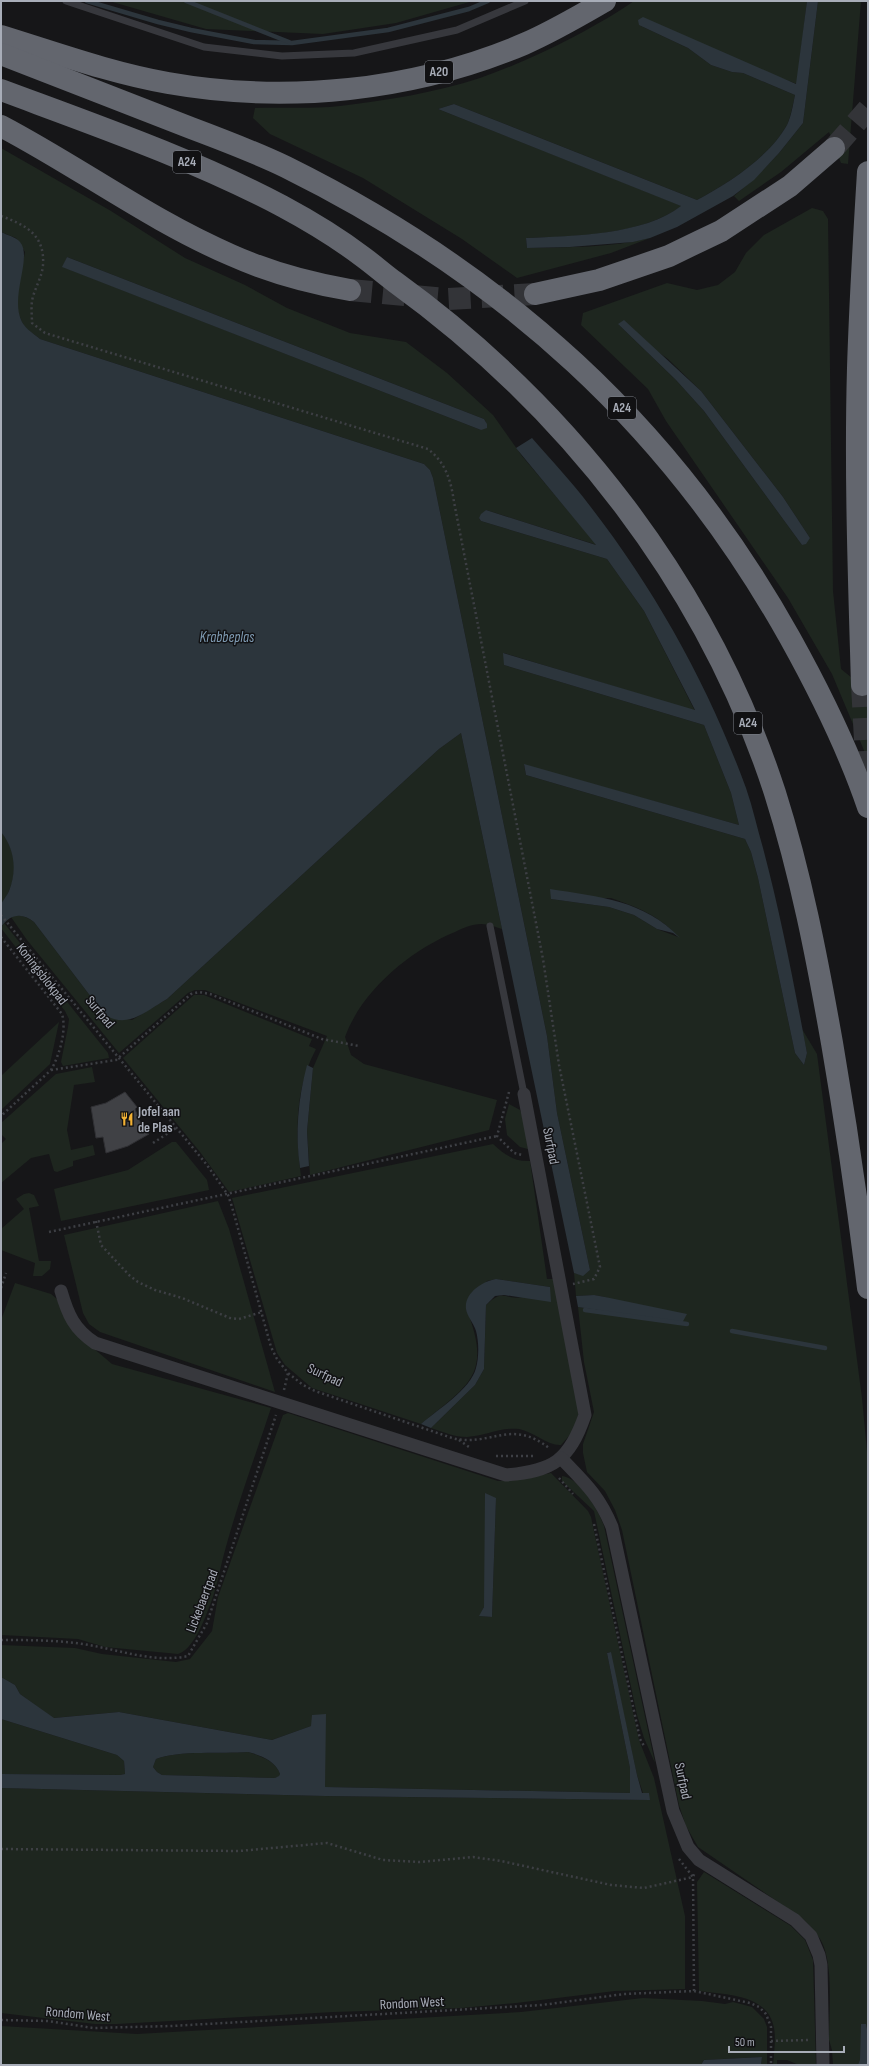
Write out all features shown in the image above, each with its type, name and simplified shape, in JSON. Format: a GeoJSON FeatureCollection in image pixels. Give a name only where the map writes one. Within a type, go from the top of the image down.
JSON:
{"type":"FeatureCollection","features":[{"type":"Feature","properties":{"kind":"highway","name":"A20"},"geometry":{"type":"LineString","coordinates":[[1,36],[102,67],[166,83],[209,89],[308,93],[421,77],[464,66],[524,44],[573,20],[605,1]]}},
{"type":"Feature","properties":{"kind":"highway","name":"A24"},"geometry":{"type":"LineString","coordinates":[[1,54],[233,144],[291,170],[400,229],[438,254],[514,310],[575,361],[614,398],[651,440],[706,506],[739,552],[778,617],[824,701],[868,807]]}},
{"type":"Feature","properties":{"kind":"highway","name":"A24"},"geometry":{"type":"LineString","coordinates":[[1,90],[147,146],[236,184],[288,210],[357,252],[468,339],[531,397],[588,460],[640,528],[675,581],[720,662],[755,740],[782,817],[809,920],[827,1017],[849,1149],[868,1288]]}},
{"type":"Feature","properties":{"kind":"highway"},"geometry":{"type":"LineString","coordinates":[[1,126],[56,156],[147,213],[231,256],[294,278],[350,290]]}},
{"type":"Feature","properties":{"kind":"highway"},"geometry":{"type":"LineString","coordinates":[[535,294],[599,280],[669,256],[721,231],[790,186],[834,148]]}},
{"type":"Feature","properties":{"kind":"highway"},"geometry":{"type":"LineString","coordinates":[[862,685],[858,562],[857,454],[858,369],[868,172]]}},
{"type":"Feature","properties":{"kind":"street","name":"Surfpad"},"geometry":{"type":"LineString","coordinates":[[61,1291],[74,1324],[84,1336],[95,1343],[280,1404],[506,1475],[528,1473],[550,1466],[561,1458],[577,1438],[586,1415],[538,1160],[524,1094]]}},
{"type":"Feature","properties":{"kind":"street","name":"Surfpad"},"geometry":{"type":"LineString","coordinates":[[561,1458],[592,1490],[604,1507],[612,1527],[677,1825],[688,1847],[699,1860],[795,1920],[811,1936],[819,1955],[821,1965],[823,2062]]}},
{"type":"Feature","properties":{"kind":"lane"},"geometry":{"type":"LineString","coordinates":[[66,1],[204,47],[282,56],[354,53],[457,30],[524,1]]}},
{"type":"Feature","properties":{"kind":"lane"},"geometry":{"type":"LineString","coordinates":[[490,926],[524,1094]]}},
{"type":"Feature","properties":{"kind":"path"},"geometry":{"type":"LineString","coordinates":[[1,216],[28,228],[34,233],[39,245],[43,265],[32,301],[32,323],[45,333],[428,449],[438,457],[445,469],[451,483],[543,959],[559,1065],[600,1267],[594,1279],[561,1286]]}},
{"type":"Feature","properties":{"kind":"path","name":"Surfpad"},"geometry":{"type":"LineString","coordinates":[[1,915],[176,1128],[228,1194],[272,1346],[277,1359],[288,1373],[303,1385],[315,1391],[458,1440],[472,1440],[506,1433],[526,1435],[545,1445],[561,1458]]}},
{"type":"Feature","properties":{"kind":"path","name":"Koningsblokpad"},"geometry":{"type":"LineString","coordinates":[[1,1116],[51,1070],[56,1062],[64,1028],[64,1020],[57,1008],[2,939]]}},
{"type":"Feature","properties":{"kind":"path"},"geometry":{"type":"LineString","coordinates":[[51,1070],[118,1059],[191,994],[199,992],[210,994],[322,1038],[359,1046]]}},
{"type":"Feature","properties":{"kind":"path"},"geometry":{"type":"LineString","coordinates":[[497,1136],[510,1090]]}},
{"type":"Feature","properties":{"kind":"path"},"geometry":{"type":"LineString","coordinates":[[153,1143],[176,1128]]}},
{"type":"Feature","properties":{"kind":"path"},"geometry":{"type":"LineString","coordinates":[[497,1136],[514,1153],[538,1160]]}},
{"type":"Feature","properties":{"kind":"path"},"geometry":{"type":"LineString","coordinates":[[49,1232],[497,1136]]}},
{"type":"Feature","properties":{"kind":"path"},"geometry":{"type":"LineString","coordinates":[[96,1221],[101,1245],[129,1275],[138,1282],[155,1290],[182,1298],[230,1318],[239,1319],[262,1312]]}},
{"type":"Feature","properties":{"kind":"path"},"geometry":{"type":"LineString","coordinates":[[1,1288],[6,1273]]}},
{"type":"Feature","properties":{"kind":"path","name":"Lickebaertpad"},"geometry":{"type":"LineString","coordinates":[[1,1640],[77,1643],[123,1653],[175,1659],[188,1656],[205,1628],[215,1603],[246,1500],[280,1404],[288,1373]]}},
{"type":"Feature","properties":{"kind":"path"},"geometry":{"type":"LineString","coordinates":[[458,1440],[474,1450]]}},
{"type":"Feature","properties":{"kind":"path"},"geometry":{"type":"LineString","coordinates":[[494,1456],[533,1456],[550,1466],[563,1484],[578,1498]]}},
{"type":"Feature","properties":{"kind":"path"},"geometry":{"type":"LineString","coordinates":[[594,1521],[640,1739],[647,1752]]}},
{"type":"Feature","properties":{"kind":"path"},"geometry":{"type":"LineString","coordinates":[[1,1849],[239,1851],[327,1843],[383,1860],[420,1862],[473,1857],[501,1861],[611,1885],[644,1888],[693,1878]]}},
{"type":"Feature","properties":{"kind":"path"},"geometry":{"type":"LineString","coordinates":[[678,1857],[680,1864],[693,1878],[694,1991]]}},
{"type":"Feature","properties":{"kind":"path","name":"Rondom West"},"geometry":{"type":"LineString","coordinates":[[1,2020],[48,2021],[93,2028],[171,2026],[542,2006],[624,1994],[694,1991],[750,2002],[760,2007],[766,2014],[771,2027],[770,2065]]}},
{"type":"Feature","properties":{"kind":"path"},"geometry":{"type":"LineString","coordinates":[[771,2041],[823,2040]]}},
{"type":"Feature","properties":{"kind":"shaded area"},"geometry":{"type":"Polygon","coordinates":[[[109,1],[473,1],[396,23],[323,34],[206,29],[109,1]]]}},
{"type":"Feature","properties":{"kind":"shaded area"},"geometry":{"type":"Polygon","coordinates":[[[634,1],[807,1],[797,84],[639,25],[688,48],[711,65],[732,72],[743,73],[795,95],[787,125],[770,148],[735,177],[697,200],[454,104],[438,109],[682,206],[665,216],[627,229],[586,235],[526,238],[527,248],[620,244],[650,238],[611,253],[517,278],[462,239],[363,178],[270,134],[253,118],[255,108],[340,106],[446,88],[480,78],[519,63],[580,34],[634,1]]]}},
{"type":"Feature","properties":{"kind":"shaded area"},"geometry":{"type":"Polygon","coordinates":[[[818,1],[861,1],[848,164],[841,163],[829,132],[781,172],[739,201],[734,196],[754,179],[779,153],[803,123],[818,1]]]}},
{"type":"Feature","properties":{"kind":"shaded area"},"geometry":{"type":"Polygon","coordinates":[[[1,148],[111,211],[185,258],[245,285],[287,308],[350,333],[406,342],[447,373],[493,415],[522,456],[597,545],[486,510],[479,518],[481,521],[607,559],[644,611],[695,711],[504,653],[504,665],[704,725],[731,793],[739,825],[524,765],[526,775],[745,839],[751,852],[758,878],[795,1053],[804,1065],[807,1053],[802,1029],[817,1054],[862,1398],[868,1462],[868,2034],[866,2030],[860,2063],[858,2065],[833,2065],[832,2050],[829,2040],[829,1969],[824,1947],[818,1935],[803,1919],[698,1847],[686,1826],[679,1805],[622,1530],[615,1510],[605,1491],[587,1472],[583,1453],[583,1444],[594,1412],[584,1362],[578,1307],[682,1323],[605,1297],[594,1295],[576,1296],[574,1273],[583,1275],[590,1270],[557,1113],[547,1036],[433,478],[430,470],[424,464],[40,339],[23,325],[17,305],[19,278],[25,252],[16,238],[1,232],[1,148]],[[67,257],[63,267],[481,430],[486,422],[484,419],[67,257]],[[611,898],[551,899],[609,907],[634,915],[657,929],[678,937],[664,923],[648,913],[611,898]]]}},
{"type":"Feature","properties":{"kind":"shaded area"},"geometry":{"type":"Polygon","coordinates":[[[812,208],[823,211],[828,219],[833,591],[841,669],[868,691],[868,760],[832,674],[788,598],[666,421],[648,389],[581,325],[583,313],[667,283],[697,290],[718,285],[735,272],[746,253],[764,235],[812,208]],[[618,324],[676,380],[704,411],[802,545],[810,538],[783,497],[701,391],[668,359],[618,324]]]}},
{"type":"Feature","properties":{"kind":"shaded area"},"geometry":{"type":"Polygon","coordinates":[[[461,733],[502,929],[484,924],[471,925],[422,949],[405,961],[376,988],[363,1003],[345,1037],[351,1055],[364,1064],[497,1100],[489,1130],[310,1175],[307,1131],[313,1068],[327,1036],[205,990],[195,990],[188,993],[119,1053],[27,940],[11,917],[23,916],[34,922],[104,1014],[132,1020],[167,999],[439,749],[461,733]]]}},
{"type":"Feature","properties":{"kind":"shaded area"},"geometry":{"type":"Polygon","coordinates":[[[1,832],[11,849],[14,868],[11,887],[1,904],[1,832]]]}},
{"type":"Feature","properties":{"kind":"shaded area"},"geometry":{"type":"Polygon","coordinates":[[[4,923],[108,1053],[109,1058],[63,1066],[61,1062],[69,1019],[65,1011],[1,928],[4,923]]]}},
{"type":"Feature","properties":{"kind":"shaded area"},"geometry":{"type":"Polygon","coordinates":[[[194,995],[204,995],[312,1039],[309,1046],[316,1049],[304,1079],[298,1111],[298,1144],[301,1176],[229,1192],[200,1152],[123,1058],[194,995]]]}},
{"type":"Feature","properties":{"kind":"shaded area"},"geometry":{"type":"Polygon","coordinates":[[[59,1022],[50,1064],[1,1110],[1,1076],[59,1022]]]}},
{"type":"Feature","properties":{"kind":"shaded area"},"geometry":{"type":"Polygon","coordinates":[[[92,1067],[95,1082],[74,1085],[67,1130],[71,1150],[93,1145],[95,1155],[73,1161],[73,1166],[57,1172],[54,1171],[49,1154],[31,1158],[1,1183],[1,1144],[6,1139],[1,1134],[1,1123],[56,1074],[92,1067]]]}},
{"type":"Feature","properties":{"kind":"shaded area"},"geometry":{"type":"Polygon","coordinates":[[[509,1104],[520,1110],[524,1120],[528,1149],[520,1147],[507,1135],[505,1119],[509,1104]]]}},
{"type":"Feature","properties":{"kind":"shaded area"},"geometry":{"type":"Polygon","coordinates":[[[172,1142],[176,1142],[207,1180],[209,1190],[61,1221],[54,1189],[128,1170],[172,1142]]]}},
{"type":"Feature","properties":{"kind":"shaded area"},"geometry":{"type":"Polygon","coordinates":[[[493,1144],[514,1159],[530,1161],[547,1279],[556,1279],[580,1402],[576,1428],[561,1445],[556,1445],[519,1429],[506,1429],[480,1435],[462,1437],[431,1428],[475,1385],[484,1369],[486,1305],[497,1297],[504,1296],[517,1298],[533,1294],[550,1287],[496,1279],[487,1281],[466,1308],[474,1331],[477,1349],[476,1364],[472,1376],[452,1398],[421,1424],[312,1388],[285,1365],[277,1353],[232,1198],[493,1144]]]}},
{"type":"Feature","properties":{"kind":"shaded area"},"geometry":{"type":"Polygon","coordinates":[[[29,1193],[34,1195],[39,1206],[29,1208],[39,1261],[51,1261],[50,1269],[42,1276],[33,1276],[35,1263],[1,1250],[1,1229],[24,1209],[16,1199],[29,1193]]]}},
{"type":"Feature","properties":{"kind":"shaded area"},"geometry":{"type":"Polygon","coordinates":[[[218,1201],[229,1229],[275,1392],[100,1332],[89,1324],[83,1313],[64,1235],[218,1201]]]}},
{"type":"Feature","properties":{"kind":"shaded area"},"geometry":{"type":"Polygon","coordinates":[[[15,1283],[51,1294],[57,1299],[72,1330],[112,1364],[271,1408],[246,1481],[211,1603],[196,1636],[183,1652],[178,1654],[105,1647],[78,1639],[1,1635],[1,1320],[15,1283]]]}},
{"type":"Feature","properties":{"kind":"shaded area"},"geometry":{"type":"Polygon","coordinates":[[[288,1413],[498,1481],[511,1481],[551,1473],[588,1511],[591,1517],[639,1740],[654,1778],[685,1916],[685,1989],[615,1991],[461,2008],[334,2012],[117,2024],[95,2024],[1,2013],[1,1788],[325,1796],[650,1800],[643,1793],[637,1775],[610,1652],[607,1653],[630,1768],[630,1793],[324,1787],[311,1726],[272,1740],[119,1712],[53,1718],[20,1694],[15,1685],[1,1677],[1,1645],[75,1648],[102,1654],[176,1662],[190,1659],[212,1631],[218,1597],[283,1415],[288,1413]],[[496,1498],[484,1607],[480,1616],[492,1617],[496,1498]]]}},
{"type":"Feature","properties":{"kind":"shaded area"},"geometry":{"type":"Polygon","coordinates":[[[562,1476],[569,1478],[588,1496],[598,1512],[604,1526],[655,1763],[644,1738],[637,1715],[594,1511],[562,1481],[562,1476]]]}},
{"type":"Feature","properties":{"kind":"shaded area"},"geometry":{"type":"Polygon","coordinates":[[[1,1719],[117,1755],[124,1761],[125,1774],[1,1774],[1,1719]]]}},
{"type":"Feature","properties":{"kind":"shaded area"},"geometry":{"type":"Polygon","coordinates":[[[248,1752],[271,1762],[278,1769],[280,1774],[279,1777],[162,1775],[153,1767],[156,1759],[176,1754],[248,1752]]]}},
{"type":"Feature","properties":{"kind":"shaded area"},"geometry":{"type":"Polygon","coordinates":[[[704,1872],[791,1926],[805,1940],[813,1960],[816,2065],[799,2065],[787,2060],[777,2060],[777,2065],[773,2065],[775,2032],[770,2017],[764,2008],[745,1998],[699,1991],[697,1882],[704,1872]]]}},
{"type":"Feature","properties":{"kind":"shaded area"},"geometry":{"type":"Polygon","coordinates":[[[643,1998],[702,2001],[725,2004],[733,2002],[752,2007],[764,2019],[767,2027],[767,2065],[761,2065],[762,2057],[704,2060],[701,2065],[1,2065],[1,2026],[137,2034],[521,2012],[643,1998]]]}},
{"type":"Feature","properties":{"kind":"water"},"geometry":{"type":"Polygon","coordinates":[[[807,1],[818,1],[803,123],[779,153],[754,180],[733,196],[677,227],[650,238],[633,242],[570,247],[527,248],[526,238],[585,235],[628,228],[648,223],[666,216],[681,206],[438,109],[454,104],[697,200],[735,177],[770,148],[787,125],[791,115],[795,95],[743,73],[732,72],[711,65],[688,48],[639,25],[638,20],[643,17],[796,84],[807,1]]]}},
{"type":"Feature","properties":{"kind":"water","name":"Krabbeplas"},"geometry":{"type":"Polygon","coordinates":[[[1,232],[18,240],[23,249],[24,257],[18,301],[19,312],[24,325],[40,339],[424,464],[430,470],[433,478],[547,1036],[557,1113],[590,1270],[583,1276],[574,1273],[461,733],[439,749],[167,999],[136,1017],[121,1020],[104,1014],[34,922],[30,919],[21,916],[12,917],[8,919],[1,927],[1,905],[12,883],[14,868],[12,853],[1,832],[1,232]]]}},
{"type":"Feature","properties":{"kind":"water"},"geometry":{"type":"Polygon","coordinates":[[[67,257],[484,419],[487,424],[487,428],[481,430],[62,267],[67,257]]]}},
{"type":"Feature","properties":{"kind":"water"},"geometry":{"type":"Polygon","coordinates":[[[624,320],[701,391],[783,497],[810,538],[806,544],[802,545],[704,411],[676,380],[618,324],[624,320]]]}},
{"type":"Feature","properties":{"kind":"water"},"geometry":{"type":"Polygon","coordinates":[[[532,438],[583,497],[614,538],[637,572],[679,641],[715,713],[746,788],[770,874],[787,950],[807,1053],[804,1065],[795,1053],[758,878],[751,852],[745,839],[526,775],[524,764],[739,825],[731,793],[704,725],[504,665],[503,653],[695,710],[644,611],[607,559],[481,521],[479,518],[486,510],[596,545],[516,448],[532,438]]]}},
{"type":"Feature","properties":{"kind":"water"},"geometry":{"type":"Polygon","coordinates":[[[550,889],[604,898],[636,908],[652,915],[680,938],[673,933],[657,929],[634,915],[609,907],[551,899],[550,889]]]}},
{"type":"Feature","properties":{"kind":"water"},"geometry":{"type":"Polygon","coordinates":[[[307,1065],[313,1068],[307,1131],[309,1166],[300,1168],[298,1155],[298,1116],[301,1091],[307,1065]]]}},
{"type":"Feature","properties":{"kind":"water"},"geometry":{"type":"Polygon","coordinates":[[[496,1279],[550,1287],[551,1302],[504,1295],[495,1296],[486,1305],[484,1369],[475,1385],[431,1428],[421,1424],[461,1391],[473,1376],[478,1359],[478,1340],[475,1328],[466,1309],[466,1303],[471,1293],[480,1285],[496,1279]]]}},
{"type":"Feature","properties":{"kind":"water"},"geometry":{"type":"Polygon","coordinates":[[[594,1295],[687,1314],[682,1323],[578,1307],[576,1296],[594,1295]]]}},
{"type":"Feature","properties":{"kind":"water"},"geometry":{"type":"Polygon","coordinates":[[[485,1493],[496,1498],[492,1617],[479,1616],[484,1607],[485,1493]]]}},
{"type":"Feature","properties":{"kind":"water"},"geometry":{"type":"Polygon","coordinates":[[[611,1652],[642,1793],[649,1793],[650,1800],[325,1796],[1,1788],[1,1774],[125,1774],[124,1761],[117,1755],[1,1719],[1,1677],[15,1685],[20,1694],[54,1718],[119,1712],[272,1740],[311,1726],[312,1715],[326,1714],[325,1787],[630,1793],[630,1768],[607,1653],[611,1652]],[[248,1752],[176,1754],[156,1759],[153,1767],[162,1775],[275,1778],[279,1776],[280,1774],[278,1769],[271,1762],[248,1752]]]}},
{"type":"Feature","properties":{"kind":"water"},"geometry":{"type":"Polygon","coordinates":[[[861,2024],[866,2024],[868,2034],[867,2065],[858,2065],[860,2060],[861,2024]]]}},
{"type":"Feature","properties":{"kind":"water"},"geometry":{"type":"Polygon","coordinates":[[[762,2057],[761,2065],[701,2065],[704,2060],[762,2057]]]}},
{"type":"Feature","properties":{"kind":"building"},"geometry":{"type":"Polygon","coordinates":[[[125,1092],[137,1107],[135,1109],[139,1120],[149,1134],[128,1146],[106,1153],[103,1137],[96,1138],[91,1107],[106,1103],[125,1092]]]}},
{"type":"Feature","properties":{"kind":"waterway"},"geometry":{"type":"LineString","coordinates":[[87,1],[191,30],[254,42],[292,43],[388,30],[469,9],[488,1]]}},
{"type":"Feature","properties":{"kind":"waterway"},"geometry":{"type":"LineString","coordinates":[[186,1],[289,42]]}},
{"type":"Feature","properties":{"kind":"waterway"},"geometry":{"type":"LineString","coordinates":[[585,1310],[687,1324]]}},
{"type":"Feature","properties":{"kind":"waterway"},"geometry":{"type":"LineString","coordinates":[[732,1331],[825,1348]]}},
{"type":"Feature","properties":{"kind":"tunnel"},"geometry":{"type":"LineString","coordinates":[[834,148],[868,109]]}},
{"type":"Feature","properties":{"kind":"tunnel"},"geometry":{"type":"LineString","coordinates":[[350,290],[447,299],[535,294]]}},
{"type":"Feature","properties":{"kind":"tunnel"},"geometry":{"type":"LineString","coordinates":[[862,685],[868,795]]}},
{"type":"Feature","properties":{"kind":"place","name":"Jofel aan de Plas"},"geometry":{"type":"Point","coordinates":[127,1119]}}]}
